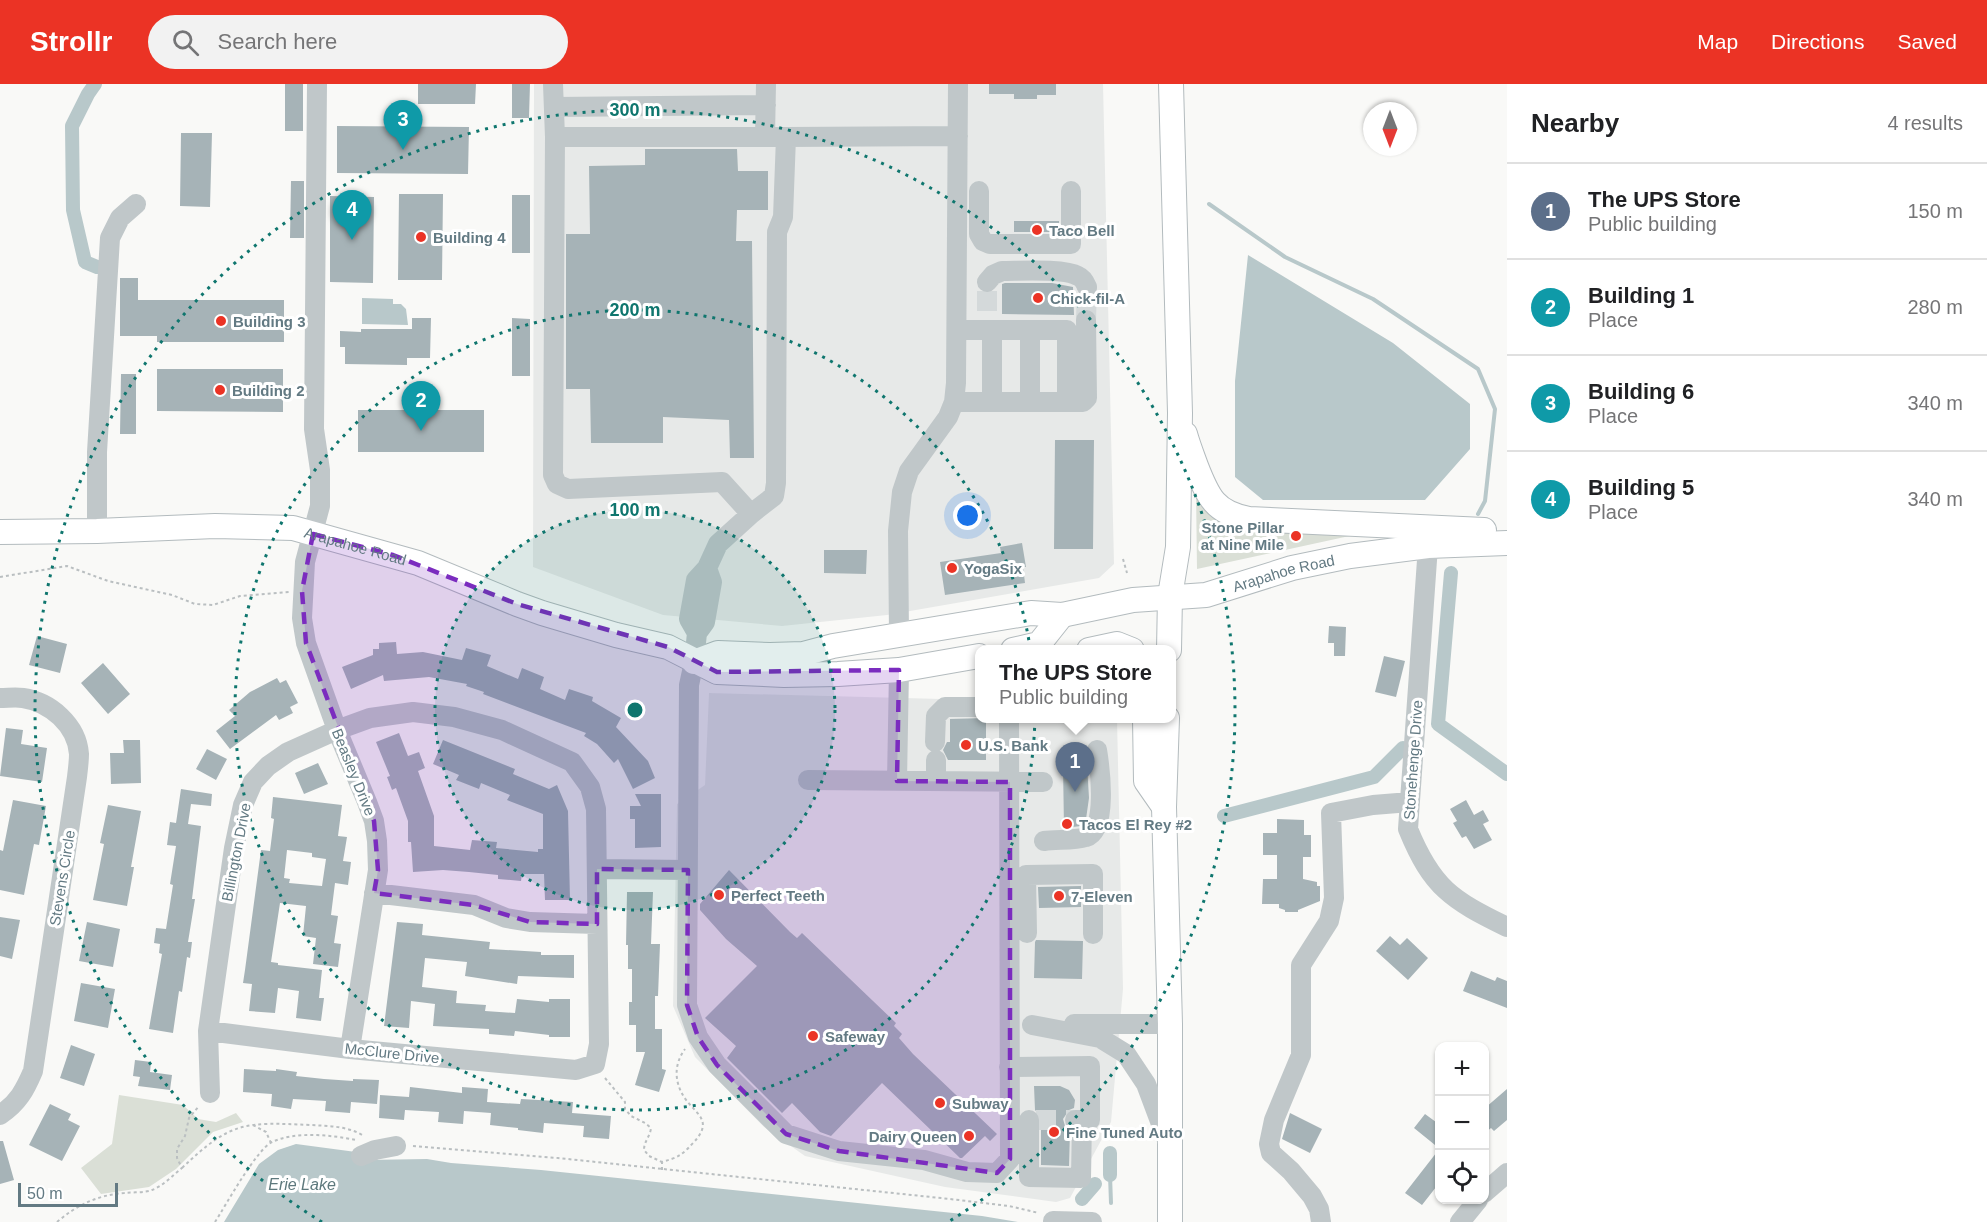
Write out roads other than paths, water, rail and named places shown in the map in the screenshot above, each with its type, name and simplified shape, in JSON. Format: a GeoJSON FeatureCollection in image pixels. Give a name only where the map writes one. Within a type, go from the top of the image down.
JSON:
{"type":"FeatureCollection","features":[{"type":"Feature","properties":{"kind":"main road"},"geometry":{"type":"LineString","coordinates":[[1169,645],[1170,596],[1178,547],[1180,414],[1171,84]]}},
{"type":"Feature","properties":{"kind":"main road"},"geometry":{"type":"LineString","coordinates":[[1180,414],[1186,440],[1208,495],[1221,509],[1230,514],[1249,519],[1507,531]]}},
{"type":"Feature","properties":{"kind":"main road","name":"Arapahoe Road"},"geometry":{"type":"LineString","coordinates":[[0,532],[215,526],[293,528],[410,560],[517,604],[615,634],[668,647],[717,672],[773,675],[899,670],[975,658]]}},
{"type":"Feature","properties":{"kind":"main road","name":"Arapahoe Road"},"geometry":{"type":"LineString","coordinates":[[694,662],[718,653],[803,654],[833,646],[1031,613],[1062,615],[1133,600],[1206,595],[1321,561],[1428,546],[1507,543]]}},
{"type":"Feature","properties":{"kind":"main road"},"geometry":{"type":"LineString","coordinates":[[1035,645],[1039,644],[1062,615]]}},
{"type":"Feature","properties":{"kind":"main road"},"geometry":{"type":"LineString","coordinates":[[1145,723],[1146,781],[1164,807]]}},
{"type":"Feature","properties":{"kind":"main road"},"geometry":{"type":"LineString","coordinates":[[1167,723],[1164,807],[1170,1024],[1170,1222]]}},
{"type":"Feature","properties":{"kind":"street","name":"Beasley Drive"},"geometry":{"type":"LineString","coordinates":[[317,84],[314,429],[320,470],[320,500],[305,562],[302,618],[306,643],[337,730],[374,821],[378,870],[350,1049]]}},
{"type":"Feature","properties":{"kind":"street"},"geometry":{"type":"LineString","coordinates":[[553,84],[555,137],[553,475],[557,484],[568,489],[722,482],[750,514]]}},
{"type":"Feature","properties":{"kind":"street"},"geometry":{"type":"LineString","coordinates":[[765,137],[766,84]]}},
{"type":"Feature","properties":{"kind":"street"},"geometry":{"type":"LineString","coordinates":[[899,635],[898,531],[905,478],[948,417],[954,402],[957,330],[958,84]]}},
{"type":"Feature","properties":{"kind":"street"},"geometry":{"type":"LineString","coordinates":[[673,105],[673,137]]}},
{"type":"Feature","properties":{"kind":"street"},"geometry":{"type":"LineString","coordinates":[[554,106],[766,105]]}},
{"type":"Feature","properties":{"kind":"street"},"geometry":{"type":"LineString","coordinates":[[555,137],[958,136]]}},
{"type":"Feature","properties":{"kind":"street"},"geometry":{"type":"LineString","coordinates":[[786,137],[783,217],[777,232],[774,496],[750,514],[718,544],[707,568],[712,582],[705,622],[697,633],[694,662],[688,685],[687,1005],[698,1037],[717,1065],[786,1134],[839,1151],[924,1160],[967,1172],[997,1173],[1010,1159],[1025,1120]]}},
{"type":"Feature","properties":{"kind":"street"},"geometry":{"type":"LineString","coordinates":[[979,191],[979,234],[983,241],[990,244],[1071,244],[1071,191]]}},
{"type":"Feature","properties":{"kind":"street"},"geometry":{"type":"LineString","coordinates":[[97,531],[97,452],[110,238],[120,218],[136,204]]}},
{"type":"Feature","properties":{"kind":"street"},"geometry":{"type":"LineString","coordinates":[[987,282],[993,274],[1002,272],[1065,272],[1078,275],[1087,287]]}},
{"type":"Feature","properties":{"kind":"street"},"geometry":{"type":"LineString","coordinates":[[954,402],[1083,402],[1087,398],[1086,320]]}},
{"type":"Feature","properties":{"kind":"street"},"geometry":{"type":"LineString","coordinates":[[957,330],[988,324],[1030,330],[1067,330],[1067,402]]}},
{"type":"Feature","properties":{"kind":"street"},"geometry":{"type":"LineString","coordinates":[[988,324],[992,402]]}},
{"type":"Feature","properties":{"kind":"street"},"geometry":{"type":"LineString","coordinates":[[1030,330],[1030,402]]}},
{"type":"Feature","properties":{"kind":"street","name":"Stonehenge Drive"},"geometry":{"type":"LineString","coordinates":[[1428,546],[1408,829],[1419,855],[1434,879],[1455,899],[1507,927]]}},
{"type":"Feature","properties":{"kind":"street"},"geometry":{"type":"LineString","coordinates":[[897,781],[899,670]]}},
{"type":"Feature","properties":{"kind":"street","name":"Stevens Circle"},"geometry":{"type":"LineString","coordinates":[[0,698],[23,698],[43,704],[60,715],[72,732],[79,752],[33,1071],[24,1092],[7,1110]]}},
{"type":"Feature","properties":{"kind":"street"},"geometry":{"type":"LineString","coordinates":[[936,781],[936,716],[945,707],[975,707]]}},
{"type":"Feature","properties":{"kind":"street","name":"Billington Drive"},"geometry":{"type":"LineString","coordinates":[[210,1093],[208,1030],[234,848],[243,806],[253,782],[267,766],[288,752],[337,730],[370,718],[413,712],[454,717],[501,730],[572,762],[590,787],[596,809],[599,1044],[594,1064],[576,1070]]}},
{"type":"Feature","properties":{"kind":"street"},"geometry":{"type":"LineString","coordinates":[[1009,723],[1009,1067],[1025,1120],[1029,1178],[1081,1178],[1078,1120],[1090,1120],[1090,1066],[1009,1067]]}},
{"type":"Feature","properties":{"kind":"street"},"geometry":{"type":"LineString","coordinates":[[1044,841],[1086,837],[1094,832],[1099,821],[1100,768],[1097,750]]}},
{"type":"Feature","properties":{"kind":"street"},"geometry":{"type":"LineString","coordinates":[[808,780],[1043,782]]}},
{"type":"Feature","properties":{"kind":"street"},"geometry":{"type":"LineString","coordinates":[[1321,1222],[1319,1209],[1312,1196],[1291,1171],[1271,1153],[1269,1144],[1274,1120],[1301,1055],[1301,965],[1329,921],[1334,898],[1331,813],[1373,805],[1410,802]]}},
{"type":"Feature","properties":{"kind":"street"},"geometry":{"type":"LineString","coordinates":[[597,868],[688,870]]}},
{"type":"Feature","properties":{"kind":"street"},"geometry":{"type":"LineString","coordinates":[[1027,933],[1026,874],[1093,874],[1093,934]]}},
{"type":"Feature","properties":{"kind":"street"},"geometry":{"type":"LineString","coordinates":[[374,893],[474,905],[506,918],[530,922],[597,924]]}},
{"type":"Feature","properties":{"kind":"street"},"geometry":{"type":"LineString","coordinates":[[1010,1025],[1170,1024]]}},
{"type":"Feature","properties":{"kind":"street"},"geometry":{"type":"LineString","coordinates":[[1032,1025],[1100,1038],[1126,1054],[1146,1084],[1170,1149]]}},
{"type":"Feature","properties":{"kind":"street","name":"McClure Drive"},"geometry":{"type":"LineString","coordinates":[[208,1030],[350,1049],[576,1070]]}},
{"type":"Feature","properties":{"kind":"street"},"geometry":{"type":"LineString","coordinates":[[365,1145],[375,1150],[396,1146]]}},
{"type":"Feature","properties":{"kind":"street"},"geometry":{"type":"LineString","coordinates":[[1489,1189],[1507,1173]]}},
{"type":"Feature","properties":{"kind":"street"},"geometry":{"type":"LineString","coordinates":[[1460,1222],[1475,1204]]}},
{"type":"Feature","properties":{"kind":"street"},"geometry":{"type":"LineString","coordinates":[[1053,1221],[1092,1222]]}},
{"type":"Feature","properties":{"kind":"water"},"geometry":{"type":"Polygon","coordinates":[[[1248,255],[1393,343],[1470,404],[1470,449],[1425,500],[1263,500],[1235,477],[1235,381],[1248,255]]]}},
{"type":"Feature","properties":{"kind":"water"},"geometry":{"type":"Polygon","coordinates":[[[362,298],[393,299],[393,304],[401,304],[406,309],[408,325],[362,324],[362,298]]]}},
{"type":"Feature","properties":{"kind":"water","name":"Erie Lake"},"geometry":{"type":"Polygon","coordinates":[[[296,1144],[356,1152],[364,1160],[427,1159],[982,1216],[1018,1222],[224,1222],[259,1164],[278,1150],[296,1144]]]}},
{"type":"Feature","properties":{"kind":"waterway"},"geometry":{"type":"LineString","coordinates":[[95,84],[72,126],[73,210],[85,262],[97,267]]}},
{"type":"Feature","properties":{"kind":"waterway"},"geometry":{"type":"LineString","coordinates":[[1209,204],[1285,257],[1373,299],[1478,369],[1495,409],[1485,501],[1478,514]]}},
{"type":"Feature","properties":{"kind":"waterway"},"geometry":{"type":"LineString","coordinates":[[1451,573],[1438,724],[1507,774]]}},
{"type":"Feature","properties":{"kind":"waterway"},"geometry":{"type":"LineString","coordinates":[[1224,816],[1374,777],[1403,748]]}},
{"type":"Feature","properties":{"kind":"waterway"},"geometry":{"type":"LineString","coordinates":[[1110,1153],[1110,1175]]}},
{"type":"Feature","properties":{"kind":"waterway"},"geometry":{"type":"LineString","coordinates":[[1110,1175],[1111,1203]]}},
{"type":"Feature","properties":{"kind":"waterway"},"geometry":{"type":"LineString","coordinates":[[1082,1199],[1095,1184]]}},
{"type":"Feature","properties":{"kind":"tunnel"},"geometry":{"type":"LineString","coordinates":[[987,282],[987,311]]}},
{"type":"Feature","properties":{"kind":"tunnel"},"geometry":{"type":"LineString","coordinates":[[1086,320],[1087,287]]}},
{"type":"Feature","properties":{"kind":"tunnel"},"geometry":{"type":"LineString","coordinates":[[1036,1120],[1074,1120]]}},
{"type":"Feature","properties":{"kind":"place","name":"Building 6"},"geometry":{"type":"Point","coordinates":[403,150]}},
{"type":"Feature","properties":{"kind":"place","name":"Taco Bell"},"geometry":{"type":"Point","coordinates":[1037,230]}},
{"type":"Feature","properties":{"kind":"place","name":"Building 4"},"geometry":{"type":"Point","coordinates":[421,237]}},
{"type":"Feature","properties":{"kind":"place","name":"Building 5"},"geometry":{"type":"Point","coordinates":[352,240]}},
{"type":"Feature","properties":{"kind":"place","name":"Chick-fil-A"},"geometry":{"type":"Point","coordinates":[1038,298]}},
{"type":"Feature","properties":{"kind":"place","name":"Building 3"},"geometry":{"type":"Point","coordinates":[221,321]}},
{"type":"Feature","properties":{"kind":"place","name":"Building 2"},"geometry":{"type":"Point","coordinates":[220,390]}},
{"type":"Feature","properties":{"kind":"place","name":"Building 1"},"geometry":{"type":"Point","coordinates":[421,431]}},
{"type":"Feature","properties":{"kind":"place","name":"Stone Pillar at Nine Mile"},"geometry":{"type":"Point","coordinates":[1296,536]}},
{"type":"Feature","properties":{"kind":"place","name":"YogaSix"},"geometry":{"type":"Point","coordinates":[952,568]}},
{"type":"Feature","properties":{"kind":"place","name":"U.S. Bank"},"geometry":{"type":"Point","coordinates":[966,745]}},
{"type":"Feature","properties":{"kind":"place","name":"The UPS Store"},"geometry":{"type":"Point","coordinates":[1075,792]}},
{"type":"Feature","properties":{"kind":"place","name":"Tacos El Rey #2"},"geometry":{"type":"Point","coordinates":[1067,824]}},
{"type":"Feature","properties":{"kind":"place","name":"Perfect Teeth"},"geometry":{"type":"Point","coordinates":[719,895]}},
{"type":"Feature","properties":{"kind":"place","name":"7-Eleven"},"geometry":{"type":"Point","coordinates":[1059,896]}},
{"type":"Feature","properties":{"kind":"place","name":"Safeway"},"geometry":{"type":"Point","coordinates":[813,1036]}},
{"type":"Feature","properties":{"kind":"place","name":"Subway"},"geometry":{"type":"Point","coordinates":[940,1103]}},
{"type":"Feature","properties":{"kind":"place","name":"Fine Tuned Auto"},"geometry":{"type":"Point","coordinates":[1054,1132]}},
{"type":"Feature","properties":{"kind":"place","name":"Dairy Queen"},"geometry":{"type":"Point","coordinates":[969,1136]}}]}
